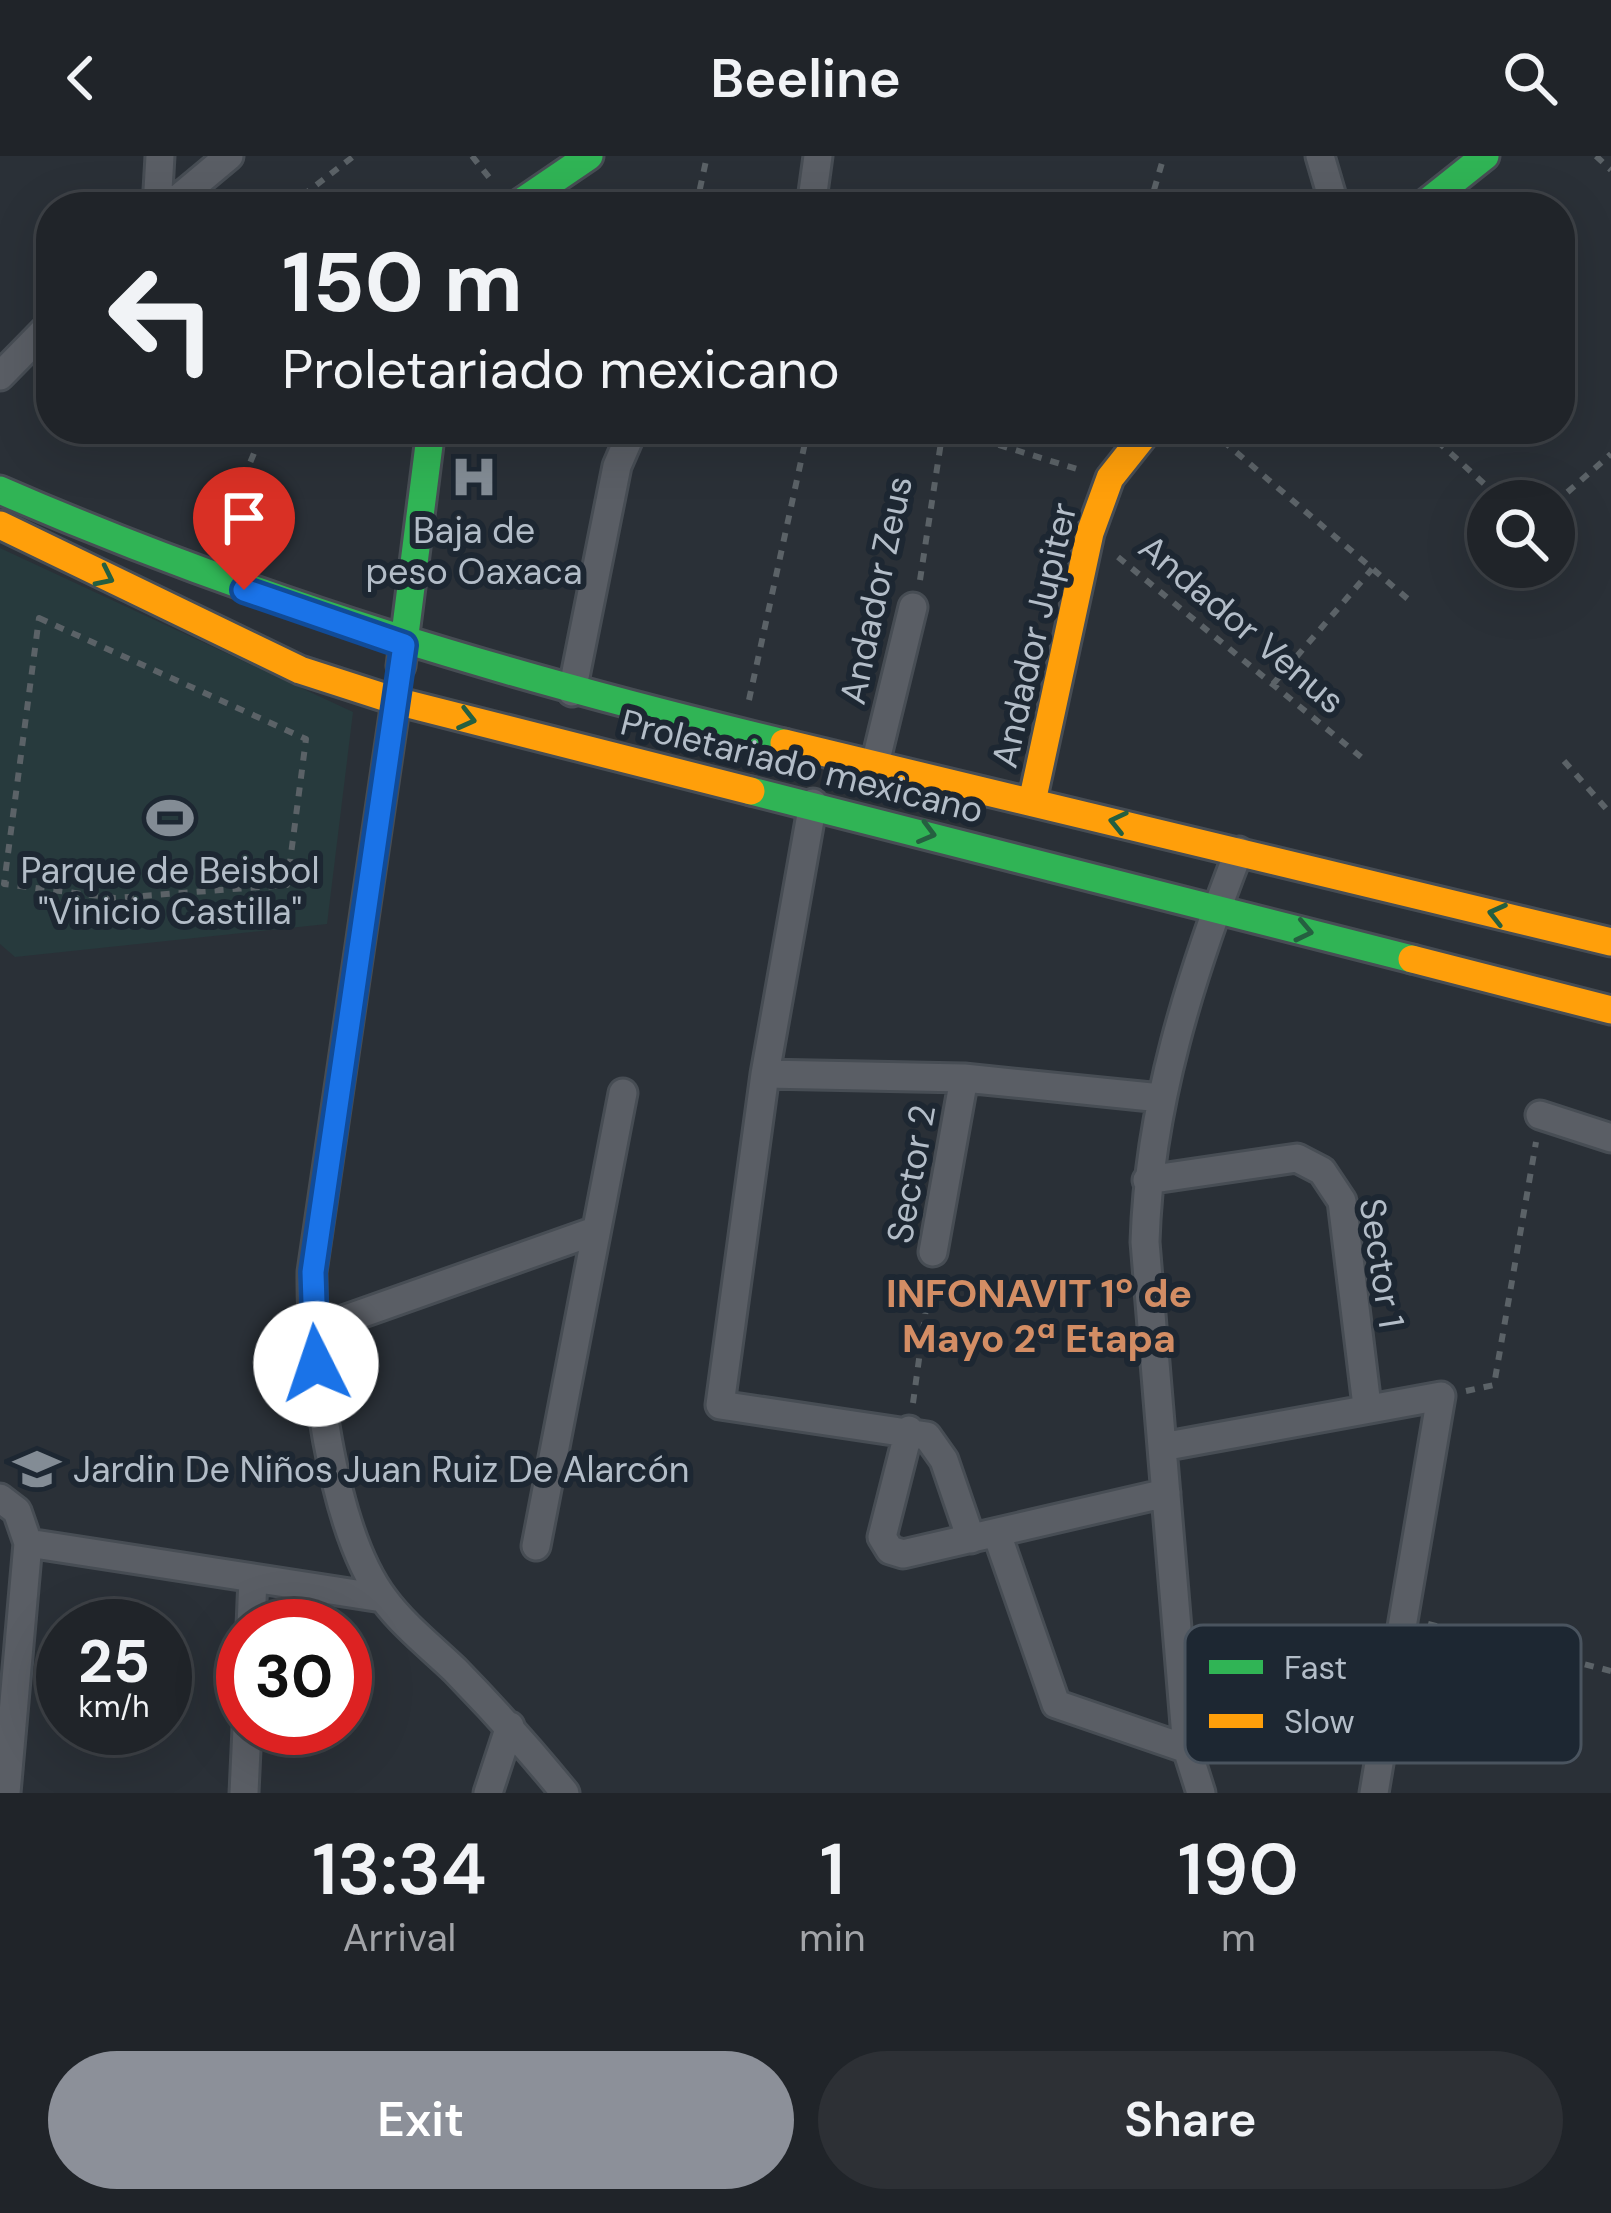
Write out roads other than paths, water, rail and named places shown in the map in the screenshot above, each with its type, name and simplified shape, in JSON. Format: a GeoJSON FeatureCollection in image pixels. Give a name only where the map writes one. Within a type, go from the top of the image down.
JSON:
{"type":"FeatureCollection","features":[{"type":"Feature","properties":{"kind":"main road"},"geometry":{"type":"LineString","coordinates":[[536,192],[589,156]]}},
{"type":"Feature","properties":{"kind":"main road"},"geometry":{"type":"LineString","coordinates":[[1439,192],[1485,156]]}},
{"type":"Feature","properties":{"kind":"main road"},"geometry":{"type":"LineString","coordinates":[[396,701],[429,444]]}},
{"type":"Feature","properties":{"kind":"main road","name":"Andador Jupiter"},"geometry":{"type":"LineString","coordinates":[[1032,802],[1090,533],[1110,478],[1137,444]]}},
{"type":"Feature","properties":{"kind":"main road","name":"Proletariado mexicano"},"geometry":{"type":"LineString","coordinates":[[0,490],[203,576],[404,645],[572,692],[1611,943]]}},
{"type":"Feature","properties":{"kind":"main road","name":"Proletariado mexicano"},"geometry":{"type":"LineString","coordinates":[[0,525],[300,670],[396,701],[812,803],[1611,1010]]}},
{"type":"Feature","properties":{"kind":"main road"},"geometry":{"type":"LineString","coordinates":[[730,785],[742,733]]}},
{"type":"Feature","properties":{"kind":"street"},"geometry":{"type":"LineString","coordinates":[[158,192],[160,156]]}},
{"type":"Feature","properties":{"kind":"street"},"geometry":{"type":"LineString","coordinates":[[186,192],[229,156]]}},
{"type":"Feature","properties":{"kind":"street"},"geometry":{"type":"LineString","coordinates":[[813,192],[818,156]]}},
{"type":"Feature","properties":{"kind":"street"},"geometry":{"type":"LineString","coordinates":[[1320,156],[1331,192]]}},
{"type":"Feature","properties":{"kind":"street"},"geometry":{"type":"LineString","coordinates":[[0,376],[36,339]]}},
{"type":"Feature","properties":{"kind":"street"},"geometry":{"type":"LineString","coordinates":[[572,692],[617,466],[626,444]]}},
{"type":"Feature","properties":{"kind":"street","name":"Andador Zeus"},"geometry":{"type":"LineString","coordinates":[[875,764],[914,607]]}},
{"type":"Feature","properties":{"kind":"street"},"geometry":{"type":"LineString","coordinates":[[396,701],[313,1272],[312,1331],[347,1518],[382,1598],[510,1726],[565,1793]]}},
{"type":"Feature","properties":{"kind":"street"},"geometry":{"type":"LineString","coordinates":[[812,803],[765,1074],[720,1406],[927,1436],[984,1536],[1056,1704],[1185,1748]]}},
{"type":"Feature","properties":{"kind":"street"},"geometry":{"type":"LineString","coordinates":[[1185,1725],[1145,1242],[1147,1180],[1160,1098],[1216,911],[1239,851]]}},
{"type":"Feature","properties":{"kind":"street"},"geometry":{"type":"LineString","coordinates":[[765,1074],[964,1078]]}},
{"type":"Feature","properties":{"kind":"street","name":"Sector 2"},"geometry":{"type":"LineString","coordinates":[[933,1252],[964,1078],[1160,1098]]}},
{"type":"Feature","properties":{"kind":"street"},"geometry":{"type":"LineString","coordinates":[[536,1546],[592,1232],[623,1093]]}},
{"type":"Feature","properties":{"kind":"street"},"geometry":{"type":"LineString","coordinates":[[1540,1115],[1611,1138]]}},
{"type":"Feature","properties":{"kind":"street","name":"Sector 1"},"geometry":{"type":"LineString","coordinates":[[1147,1180],[1297,1159],[1322,1171],[1342,1201],[1367,1406]]}},
{"type":"Feature","properties":{"kind":"street"},"geometry":{"type":"LineString","coordinates":[[312,1331],[592,1232]]}},
{"type":"Feature","properties":{"kind":"street"},"geometry":{"type":"LineString","coordinates":[[1162,1447],[1441,1396],[1401,1625]]}},
{"type":"Feature","properties":{"kind":"street"},"geometry":{"type":"LineString","coordinates":[[909,1430],[882,1537],[890,1550],[903,1554],[1166,1493]]}},
{"type":"Feature","properties":{"kind":"street"},"geometry":{"type":"LineString","coordinates":[[0,1498],[17,1511],[28,1543],[7,1793]]}},
{"type":"Feature","properties":{"kind":"street"},"geometry":{"type":"LineString","coordinates":[[28,1543],[382,1598]]}},
{"type":"Feature","properties":{"kind":"street"},"geometry":{"type":"LineString","coordinates":[[252,1599],[253,1578]]}},
{"type":"Feature","properties":{"kind":"street"},"geometry":{"type":"LineString","coordinates":[[488,1793],[510,1726]]}},
{"type":"Feature","properties":{"kind":"street"},"geometry":{"type":"LineString","coordinates":[[244,1793],[246,1755]]}},
{"type":"Feature","properties":{"kind":"street"},"geometry":{"type":"LineString","coordinates":[[1191,1763],[1201,1793]]}},
{"type":"Feature","properties":{"kind":"street"},"geometry":{"type":"LineString","coordinates":[[1373,1793],[1378,1763]]}},
{"type":"Feature","properties":{"kind":"place","name":"Baja de peso Oaxaca"},"geometry":{"type":"Point","coordinates":[474,477]}},
{"type":"Feature","properties":{"kind":"place","name":"Parque de Beisbol \"Vinicio Castilla\""},"geometry":{"type":"Point","coordinates":[170,818]}},
{"type":"Feature","properties":{"kind":"place","name":"Jardin De Niños Juan Ruiz De Alarcón"},"geometry":{"type":"Point","coordinates":[37,1469]}},
{"type":"Feature","properties":{"kind":"district","name":"INFONAVIT 1º de Mayo 2ª Etapa"},"geometry":{"type":"Point","coordinates":[1039,1316]}}]}
